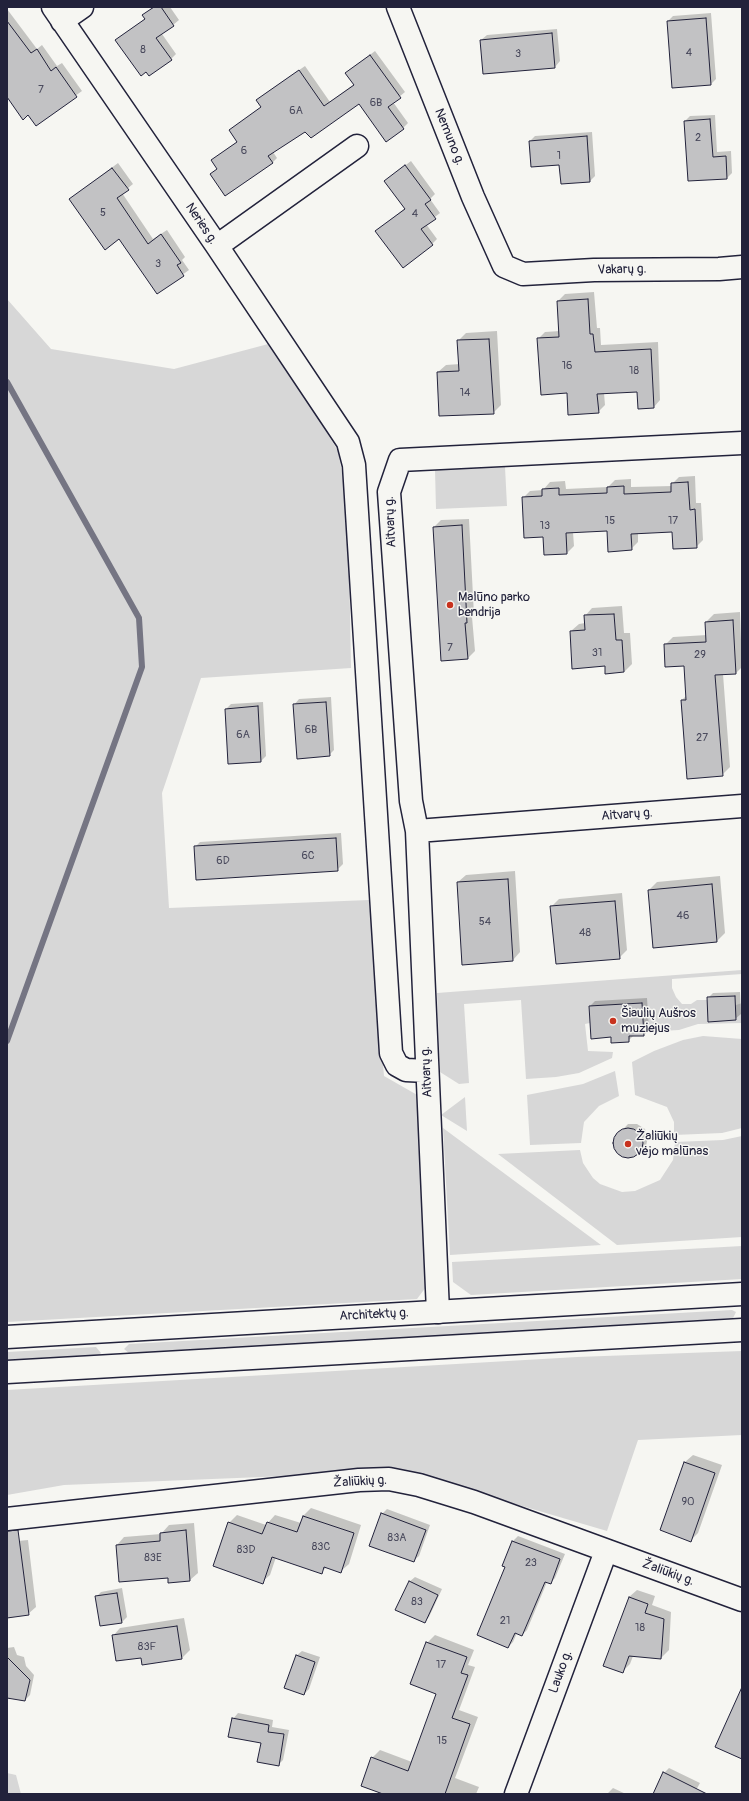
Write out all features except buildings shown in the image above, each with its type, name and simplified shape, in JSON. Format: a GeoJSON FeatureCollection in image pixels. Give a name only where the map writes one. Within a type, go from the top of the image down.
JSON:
{"type":"FeatureCollection","features":[{"type":"Feature","properties":{"kind":"street"},"geometry":{"type":"LineString","coordinates":[[57,14],[82,7]]}},
{"type":"Feature","properties":{"kind":"street","name":"Nemuno g."},"geometry":{"type":"LineString","coordinates":[[398,7],[473,197],[504,266]]}},
{"type":"Feature","properties":{"kind":"street","name":"Neries g."},"geometry":{"type":"LineString","coordinates":[[57,14],[217,246],[348,442],[354,465],[391,1053],[398,1066],[406,1070],[427,1071]]}},
{"type":"Feature","properties":{"kind":"street"},"geometry":{"type":"LineString","coordinates":[[217,246],[357,146]]}},
{"type":"Feature","properties":{"kind":"street","name":"Vakarų g."},"geometry":{"type":"LineString","coordinates":[[504,266],[523,274],[594,270],[719,269],[742,267]]}},
{"type":"Feature","properties":{"kind":"street","name":"Aitvarų g."},"geometry":{"type":"LineString","coordinates":[[438,1312],[417,831],[411,801],[389,492],[400,460],[742,443]]}},
{"type":"Feature","properties":{"kind":"street","name":"Aitvarų g."},"geometry":{"type":"LineString","coordinates":[[417,831],[742,806]]}},
{"type":"Feature","properties":{"kind":"street","name":"Architektų g."},"geometry":{"type":"LineString","coordinates":[[7,1337],[742,1294]]}},
{"type":"Feature","properties":{"kind":"street"},"geometry":{"type":"LineString","coordinates":[[7,1372],[742,1330]]}},
{"type":"Feature","properties":{"kind":"street"},"geometry":{"type":"LineString","coordinates":[[114,1331],[116,1366]]}},
{"type":"Feature","properties":{"kind":"street","name":"Žaliūkių g."},"geometry":{"type":"LineString","coordinates":[[7,1519],[358,1480],[389,1479],[419,1485],[474,1502],[742,1600]]}},
{"type":"Feature","properties":{"kind":"street","name":"Lauko g."},"geometry":{"type":"LineString","coordinates":[[516,1794],[606,1551]]}},
{"type":"Feature","properties":{"kind":"shaded area"},"geometry":{"type":"Polygon","coordinates":[[[7,299],[51,349],[174,369],[272,343],[338,451],[348,505],[351,668],[201,678],[162,793],[169,908],[369,900],[384,1076],[419,1096],[429,1283],[417,1299],[7,1322],[7,299]]]}},
{"type":"Feature","properties":{"kind":"shaded area"},"geometry":{"type":"Polygon","coordinates":[[[505,467],[507,506],[436,509],[435,470],[505,467]]]}},
{"type":"Feature","properties":{"kind":"shaded area"},"geometry":{"type":"Polygon","coordinates":[[[742,970],[742,974],[672,979],[672,988],[676,997],[682,1004],[691,1004],[697,1000],[717,1000],[736,1005],[742,1003],[742,1023],[698,1024],[679,1030],[644,1032],[642,1003],[589,1006],[590,1023],[585,1024],[588,1051],[613,1052],[612,1058],[579,1073],[556,1077],[526,1079],[521,1000],[464,1004],[469,1083],[459,1084],[440,1072],[437,993],[742,970]]]}},
{"type":"Feature","properties":{"kind":"shaded area"},"geometry":{"type":"Polygon","coordinates":[[[703,1036],[742,1039],[742,1128],[722,1133],[674,1135],[674,1122],[667,1107],[635,1095],[632,1062],[654,1051],[683,1040],[703,1036]]]}},
{"type":"Feature","properties":{"kind":"shaded area"},"geometry":{"type":"Polygon","coordinates":[[[615,1071],[619,1096],[599,1106],[584,1122],[581,1143],[530,1145],[527,1095],[583,1084],[615,1071]]]}},
{"type":"Feature","properties":{"kind":"shaded area"},"geometry":{"type":"Polygon","coordinates":[[[465,1097],[467,1131],[441,1115],[465,1097]]]}},
{"type":"Feature","properties":{"kind":"shaded area"},"geometry":{"type":"Polygon","coordinates":[[[443,1128],[601,1245],[450,1255],[443,1128]]]}},
{"type":"Feature","properties":{"kind":"shaded area"},"geometry":{"type":"Polygon","coordinates":[[[742,1136],[742,1237],[617,1245],[498,1154],[580,1150],[583,1163],[593,1178],[600,1184],[622,1192],[635,1191],[660,1180],[673,1160],[675,1142],[723,1140],[742,1136]]]}},
{"type":"Feature","properties":{"kind":"shaded area"},"geometry":{"type":"Polygon","coordinates":[[[742,1246],[742,1279],[471,1295],[453,1282],[452,1262],[742,1246]]]}},
{"type":"Feature","properties":{"kind":"shaded area"},"geometry":{"type":"Polygon","coordinates":[[[732,1310],[736,1312],[733,1318],[130,1354],[124,1349],[129,1344],[732,1310]]]}},
{"type":"Feature","properties":{"kind":"shaded area"},"geometry":{"type":"Polygon","coordinates":[[[96,1347],[101,1353],[98,1356],[7,1361],[7,1352],[96,1347]]]}},
{"type":"Feature","properties":{"kind":"shaded area"},"geometry":{"type":"Polygon","coordinates":[[[742,1351],[742,1435],[638,1440],[607,1531],[393,1468],[311,1475],[64,1485],[7,1495],[7,1390],[577,1357],[742,1351]]]}},
{"type":"Feature","properties":{"kind":"shaded area"},"geometry":{"type":"Polygon","coordinates":[[[7,1773],[16,1775],[21,1794],[7,1794],[7,1773]]]}},
{"type":"Feature","properties":{"kind":"waterway"},"geometry":{"type":"LineString","coordinates":[[7,382],[139,618],[142,667],[7,1041]]}},
{"type":"Feature","properties":{"kind":"place","name":"Malūno parko bendrija"},"geometry":{"type":"Point","coordinates":[450,605]}},
{"type":"Feature","properties":{"kind":"place","name":"Šiaulių Aušros muziejus"},"geometry":{"type":"Point","coordinates":[613,1021]}},
{"type":"Feature","properties":{"kind":"place","name":"Žaliūkių vėjo malūnas"},"geometry":{"type":"Point","coordinates":[628,1144]}}]}
